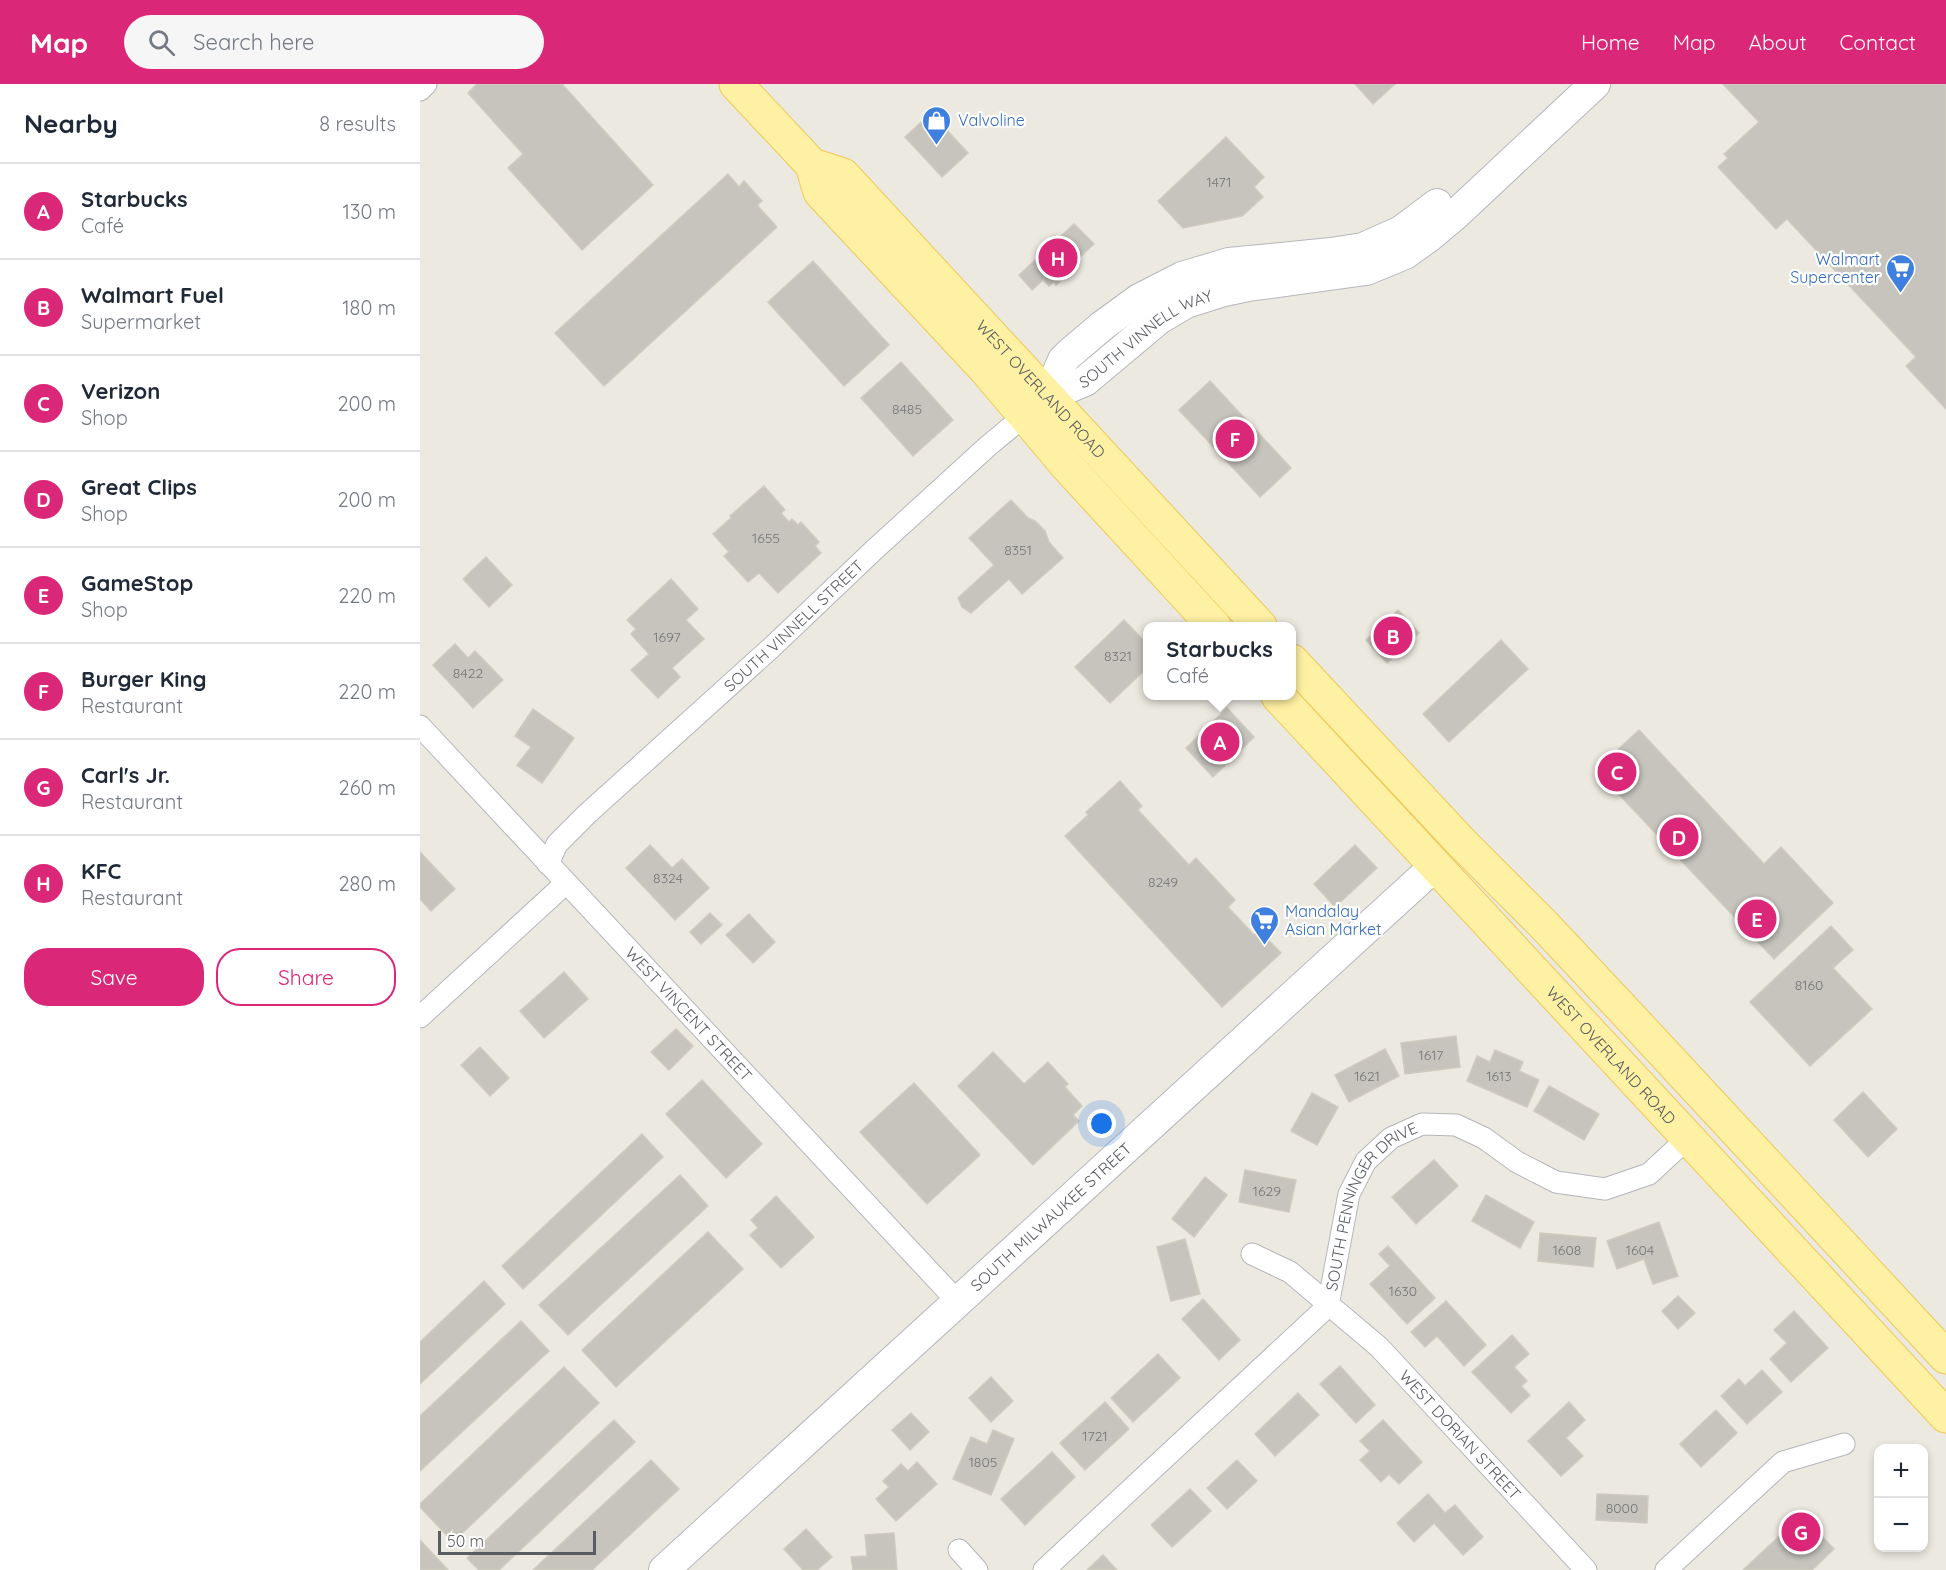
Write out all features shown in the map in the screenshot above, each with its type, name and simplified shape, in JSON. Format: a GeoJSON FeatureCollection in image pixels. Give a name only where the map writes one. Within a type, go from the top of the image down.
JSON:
{"type":"FeatureCollection","features":[{"type":"Feature","properties":{"kind":"main road","name":"WEST OVERLAND ROAD"},"geometry":{"type":"LineString","coordinates":[[736,84],[812,165],[843,175],[1036,406],[1255,622]]}},
{"type":"Feature","properties":{"kind":"main road","name":"WEST OVERLAND ROAD"},"geometry":{"type":"LineString","coordinates":[[1036,406],[1068,468],[1209,622]]}},
{"type":"Feature","properties":{"kind":"main road"},"geometry":{"type":"LineString","coordinates":[[1296,665],[1461,842],[1544,925],[1946,1357]]}},
{"type":"Feature","properties":{"kind":"main road","name":"WEST OVERLAND ROAD"},"geometry":{"type":"LineString","coordinates":[[1282,700],[1946,1416]]}},
{"type":"Feature","properties":{"kind":"main road"},"geometry":{"type":"LineString","coordinates":[[1311,730],[1354,753],[1433,837],[1461,842]]}},
{"type":"Feature","properties":{"kind":"main road"},"geometry":{"type":"LineString","coordinates":[[1436,865],[1466,872],[1549,959],[1633,1020]]}},
{"type":"Feature","properties":{"kind":"main road"},"geometry":{"type":"LineString","coordinates":[[1535,973],[1596,1017],[1653,1074],[1675,1066]]}},
{"type":"Feature","properties":{"kind":"main road"},"geometry":{"type":"LineString","coordinates":[[1689,1137],[1705,1137],[1720,1145],[1800,1232],[1809,1236],[1834,1236]]}},
{"type":"Feature","properties":{"kind":"street"},"geometry":{"type":"LineString","coordinates":[[420,90],[426,84]]}},
{"type":"Feature","properties":{"kind":"street","name":"SOUTH VINNELL WAY"},"geometry":{"type":"LineString","coordinates":[[1036,406],[1063,360],[1069,354],[1140,298],[1182,277],[1229,263],[1363,248],[1401,231],[1426,214],[1567,84]]}},
{"type":"Feature","properties":{"kind":"street","name":"SOUTH VINNELL WAY"},"geometry":{"type":"LineString","coordinates":[[1036,406],[1085,381],[1159,319],[1186,303],[1248,286],[1366,270],[1405,254],[1455,214],[1595,84]]}},
{"type":"Feature","properties":{"kind":"street","name":"SOUTH VINNELL STREET"},"geometry":{"type":"LineString","coordinates":[[548,864],[557,844],[587,814],[772,647],[979,454],[1036,406]]}},
{"type":"Feature","properties":{"kind":"street","name":"WEST VINCENT STREET"},"geometry":{"type":"LineString","coordinates":[[420,726],[958,1302]]}},
{"type":"Feature","properties":{"kind":"street","name":"SOUTH MILWAUKEE STREET"},"geometry":{"type":"LineString","coordinates":[[664,1570],[1436,865]]}},
{"type":"Feature","properties":{"kind":"street"},"geometry":{"type":"LineString","coordinates":[[420,1017],[566,883]]}},
{"type":"Feature","properties":{"kind":"street","name":"SOUTH PENNINGER DRIVE"},"geometry":{"type":"LineString","coordinates":[[1044,1570],[1328,1306],[1349,1194],[1366,1161],[1391,1138],[1422,1124],[1456,1125],[1484,1138],[1517,1162],[1556,1182],[1605,1189],[1649,1174],[1689,1137]]}},
{"type":"Feature","properties":{"kind":"street","name":"SOUTH PENNINGER DRIVE"},"geometry":{"type":"LineString","coordinates":[[1252,1254],[1290,1272],[1328,1306]]}},
{"type":"Feature","properties":{"kind":"street","name":"WEST DORIAN STREET"},"geometry":{"type":"LineString","coordinates":[[1328,1306],[1379,1347],[1586,1570]]}},
{"type":"Feature","properties":{"kind":"street"},"geometry":{"type":"LineString","coordinates":[[1666,1570],[1783,1462],[1844,1444]]}},
{"type":"Feature","properties":{"kind":"street"},"geometry":{"type":"LineString","coordinates":[[959,1550],[977,1570]]}},
{"type":"Feature","properties":{"kind":"building"},"geometry":{"type":"Polygon","coordinates":[[[477,84],[562,84],[653,185],[582,250],[508,168],[523,154],[468,93],[477,84]]]}},
{"type":"Feature","properties":{"kind":"building"},"geometry":{"type":"Polygon","coordinates":[[[1355,84],[1395,84],[1373,104],[1355,84]]]}},
{"type":"Feature","properties":{"kind":"building","name":"Walmart Supercenter"},"geometry":{"type":"Polygon","coordinates":[[[1723,84],[1946,84],[1946,409],[1906,366],[1916,357],[1787,219],[1776,229],[1718,167],[1728,158],[1724,154],[1759,122],[1723,84]]]}},
{"type":"Feature","properties":{"kind":"building","name":"Valvoline"},"geometry":{"type":"Polygon","coordinates":[[[931,113],[968,153],[942,177],[905,137],[931,113]]]}},
{"type":"Feature","properties":{"kind":"building"},"geometry":{"type":"Polygon","coordinates":[[[1226,137],[1264,177],[1254,187],[1263,197],[1242,216],[1183,228],[1158,201],[1226,137]]]}},
{"type":"Feature","properties":{"kind":"building"},"geometry":{"type":"Polygon","coordinates":[[[728,174],[739,187],[744,181],[762,201],[757,205],[777,227],[604,386],[555,333],[728,174]]]}},
{"type":"Feature","properties":{"kind":"building"},"geometry":{"type":"Polygon","coordinates":[[[1074,224],[1094,244],[1065,271],[1068,274],[1056,285],[1054,282],[1049,286],[1043,280],[1032,290],[1019,275],[1074,224]]]}},
{"type":"Feature","properties":{"kind":"building"},"geometry":{"type":"Polygon","coordinates":[[[813,261],[889,345],[844,386],[768,302],[813,261]]]}},
{"type":"Feature","properties":{"kind":"building"},"geometry":{"type":"Polygon","coordinates":[[[901,362],[953,420],[913,456],[861,398],[901,362]]]}},
{"type":"Feature","properties":{"kind":"building"},"geometry":{"type":"Polygon","coordinates":[[[1210,381],[1291,468],[1260,497],[1179,410],[1210,381]]]}},
{"type":"Feature","properties":{"kind":"building"},"geometry":{"type":"Polygon","coordinates":[[[764,486],[785,510],[781,513],[789,522],[792,519],[798,525],[801,522],[819,542],[815,546],[821,553],[778,593],[759,573],[748,582],[724,556],[729,552],[713,534],[764,486]]]}},
{"type":"Feature","properties":{"kind":"building"},"geometry":{"type":"Polygon","coordinates":[[[1011,500],[1028,518],[1035,521],[1045,531],[1049,542],[1063,558],[1022,594],[1009,579],[971,613],[962,607],[958,598],[994,565],[969,538],[1011,500]]]}},
{"type":"Feature","properties":{"kind":"building"},"geometry":{"type":"Polygon","coordinates":[[[486,557],[512,585],[489,607],[463,579],[486,557]]]}},
{"type":"Feature","properties":{"kind":"building"},"geometry":{"type":"Polygon","coordinates":[[[671,579],[698,609],[686,620],[704,639],[672,668],[680,677],[658,698],[631,670],[649,654],[631,634],[636,629],[627,620],[671,579]]]}},
{"type":"Feature","properties":{"kind":"building"},"geometry":{"type":"Polygon","coordinates":[[[1398,610],[1419,633],[1387,663],[1366,640],[1398,610]]]}},
{"type":"Feature","properties":{"kind":"building"},"geometry":{"type":"Polygon","coordinates":[[[1124,620],[1143,640],[1143,672],[1110,703],[1075,667],[1124,620]]]}},
{"type":"Feature","properties":{"kind":"building"},"geometry":{"type":"Polygon","coordinates":[[[1501,640],[1528,669],[1449,742],[1423,714],[1501,640]]]}},
{"type":"Feature","properties":{"kind":"building"},"geometry":{"type":"Polygon","coordinates":[[[455,644],[468,658],[475,651],[503,680],[473,708],[433,665],[455,644]]]}},
{"type":"Feature","properties":{"kind":"building"},"geometry":{"type":"Polygon","coordinates":[[[1227,708],[1254,737],[1213,777],[1186,748],[1227,708]]]}},
{"type":"Feature","properties":{"kind":"building"},"geometry":{"type":"Polygon","coordinates":[[[533,709],[574,738],[542,783],[517,765],[531,747],[515,736],[533,709]]]}},
{"type":"Feature","properties":{"kind":"building"},"geometry":{"type":"Polygon","coordinates":[[[1639,730],[1764,864],[1781,847],[1833,903],[1774,959],[1596,770],[1639,730]]]}},
{"type":"Feature","properties":{"kind":"building"},"geometry":{"type":"Polygon","coordinates":[[[1120,781],[1142,806],[1138,810],[1189,865],[1196,858],[1235,900],[1228,907],[1254,935],[1259,930],[1281,953],[1222,1007],[1065,836],[1088,815],[1086,812],[1120,781]]]}},
{"type":"Feature","properties":{"kind":"building"},"geometry":{"type":"Polygon","coordinates":[[[650,845],[672,868],[682,859],[709,888],[675,920],[626,868],[650,845]]]}},
{"type":"Feature","properties":{"kind":"building"},"geometry":{"type":"Polygon","coordinates":[[[1355,845],[1377,868],[1335,907],[1314,884],[1355,845]]]}},
{"type":"Feature","properties":{"kind":"building"},"geometry":{"type":"Polygon","coordinates":[[[420,852],[455,889],[431,911],[420,899],[420,852]]]}},
{"type":"Feature","properties":{"kind":"building"},"geometry":{"type":"Polygon","coordinates":[[[710,913],[722,925],[701,944],[690,932],[710,913]]]}},
{"type":"Feature","properties":{"kind":"building"},"geometry":{"type":"Polygon","coordinates":[[[749,914],[775,942],[753,963],[726,935],[749,914]]]}},
{"type":"Feature","properties":{"kind":"building"},"geometry":{"type":"Polygon","coordinates":[[[1831,926],[1853,950],[1833,968],[1872,1009],[1810,1066],[1750,1002],[1831,926]]]}},
{"type":"Feature","properties":{"kind":"building"},"geometry":{"type":"Polygon","coordinates":[[[564,972],[588,999],[544,1038],[520,1011],[564,972]]]}},
{"type":"Feature","properties":{"kind":"building"},"geometry":{"type":"Polygon","coordinates":[[[676,1029],[693,1046],[669,1070],[651,1052],[676,1029]]]}},
{"type":"Feature","properties":{"kind":"building"},"geometry":{"type":"Polygon","coordinates":[[[1456,1036],[1460,1067],[1405,1074],[1401,1043],[1456,1036]]]}},
{"type":"Feature","properties":{"kind":"building"},"geometry":{"type":"Polygon","coordinates":[[[480,1047],[509,1078],[490,1096],[461,1065],[480,1047]]]}},
{"type":"Feature","properties":{"kind":"building"},"geometry":{"type":"Polygon","coordinates":[[[1385,1049],[1399,1076],[1349,1102],[1335,1075],[1385,1049]]]}},
{"type":"Feature","properties":{"kind":"building"},"geometry":{"type":"Polygon","coordinates":[[[1495,1050],[1523,1062],[1519,1071],[1539,1080],[1527,1107],[1467,1081],[1477,1056],[1490,1062],[1495,1050]]]}},
{"type":"Feature","properties":{"kind":"building"},"geometry":{"type":"Polygon","coordinates":[[[993,1052],[1024,1084],[1048,1062],[1068,1084],[1065,1087],[1082,1106],[1073,1115],[1079,1121],[1033,1165],[958,1086],[993,1052]]]}},
{"type":"Feature","properties":{"kind":"building"},"geometry":{"type":"Polygon","coordinates":[[[702,1080],[762,1144],[726,1178],[666,1114],[702,1080]]]}},
{"type":"Feature","properties":{"kind":"building"},"geometry":{"type":"Polygon","coordinates":[[[914,1083],[980,1155],[927,1204],[860,1132],[914,1083]]]}},
{"type":"Feature","properties":{"kind":"building"},"geometry":{"type":"Polygon","coordinates":[[[1549,1086],[1599,1114],[1584,1140],[1534,1111],[1549,1086]]]}},
{"type":"Feature","properties":{"kind":"building"},"geometry":{"type":"Polygon","coordinates":[[[1863,1092],[1897,1129],[1868,1157],[1834,1120],[1863,1092]]]}},
{"type":"Feature","properties":{"kind":"building"},"geometry":{"type":"Polygon","coordinates":[[[1312,1093],[1338,1107],[1317,1145],[1291,1131],[1312,1093]]]}},
{"type":"Feature","properties":{"kind":"building"},"geometry":{"type":"Polygon","coordinates":[[[642,1134],[663,1157],[523,1289],[502,1266],[642,1134]]]}},
{"type":"Feature","properties":{"kind":"building"},"geometry":{"type":"Polygon","coordinates":[[[1434,1160],[1458,1186],[1416,1224],[1392,1197],[1434,1160]]]}},
{"type":"Feature","properties":{"kind":"building"},"geometry":{"type":"Polygon","coordinates":[[[1245,1170],[1296,1180],[1289,1212],[1239,1202],[1245,1170]]]}},
{"type":"Feature","properties":{"kind":"building"},"geometry":{"type":"Polygon","coordinates":[[[680,1175],[708,1206],[568,1335],[539,1305],[680,1175]]]}},
{"type":"Feature","properties":{"kind":"building"},"geometry":{"type":"Polygon","coordinates":[[[1205,1177],[1227,1195],[1194,1237],[1172,1219],[1205,1177]]]}},
{"type":"Feature","properties":{"kind":"building"},"geometry":{"type":"Polygon","coordinates":[[[1486,1195],[1534,1222],[1520,1248],[1472,1221],[1486,1195]]]}},
{"type":"Feature","properties":{"kind":"building"},"geometry":{"type":"Polygon","coordinates":[[[776,1196],[814,1237],[781,1268],[750,1235],[758,1228],[751,1220],[776,1196]]]}},
{"type":"Feature","properties":{"kind":"building"},"geometry":{"type":"Polygon","coordinates":[[[1659,1222],[1678,1276],[1653,1284],[1644,1259],[1617,1269],[1607,1241],[1659,1222]]]}},
{"type":"Feature","properties":{"kind":"building"},"geometry":{"type":"Polygon","coordinates":[[[708,1232],[743,1269],[616,1387],[582,1350],[708,1232]]]}},
{"type":"Feature","properties":{"kind":"building"},"geometry":{"type":"Polygon","coordinates":[[[1540,1233],[1596,1238],[1593,1267],[1538,1261],[1540,1233]]]}},
{"type":"Feature","properties":{"kind":"building"},"geometry":{"type":"Polygon","coordinates":[[[1185,1239],[1200,1294],[1171,1301],[1157,1247],[1185,1239]]]}},
{"type":"Feature","properties":{"kind":"building"},"geometry":{"type":"Polygon","coordinates":[[[1388,1246],[1435,1298],[1407,1324],[1370,1284],[1390,1266],[1379,1254],[1388,1246]]]}},
{"type":"Feature","properties":{"kind":"building"},"geometry":{"type":"Polygon","coordinates":[[[484,1281],[505,1304],[420,1384],[420,1342],[484,1281]]]}},
{"type":"Feature","properties":{"kind":"building"},"geometry":{"type":"Polygon","coordinates":[[[1678,1296],[1695,1313],[1678,1329],[1662,1311],[1678,1296]]]}},
{"type":"Feature","properties":{"kind":"building"},"geometry":{"type":"Polygon","coordinates":[[[1203,1299],[1240,1340],[1219,1360],[1182,1319],[1203,1299]]]}},
{"type":"Feature","properties":{"kind":"building"},"geometry":{"type":"Polygon","coordinates":[[[1446,1301],[1486,1345],[1464,1366],[1437,1336],[1425,1347],[1411,1332],[1446,1301]]]}},
{"type":"Feature","properties":{"kind":"building"},"geometry":{"type":"Polygon","coordinates":[[[1794,1311],[1828,1348],[1791,1382],[1770,1359],[1787,1343],[1774,1330],[1794,1311]]]}},
{"type":"Feature","properties":{"kind":"building"},"geometry":{"type":"Polygon","coordinates":[[[521,1321],[549,1351],[420,1471],[420,1416],[521,1321]]]}},
{"type":"Feature","properties":{"kind":"building"},"geometry":{"type":"Polygon","coordinates":[[[1512,1335],[1529,1354],[1514,1367],[1527,1381],[1521,1386],[1530,1395],[1511,1413],[1472,1372],[1512,1335]]]}},
{"type":"Feature","properties":{"kind":"building"},"geometry":{"type":"Polygon","coordinates":[[[1158,1354],[1180,1378],[1133,1422],[1111,1398],[1158,1354]]]}},
{"type":"Feature","properties":{"kind":"building"},"geometry":{"type":"Polygon","coordinates":[[[1340,1366],[1375,1405],[1356,1423],[1320,1384],[1340,1366]]]}},
{"type":"Feature","properties":{"kind":"building"},"geometry":{"type":"Polygon","coordinates":[[[564,1367],[599,1403],[453,1542],[420,1507],[420,1504],[564,1367]]]}},
{"type":"Feature","properties":{"kind":"building"},"geometry":{"type":"Polygon","coordinates":[[[1762,1370],[1782,1392],[1747,1424],[1721,1396],[1739,1379],[1745,1386],[1762,1370]]]}},
{"type":"Feature","properties":{"kind":"building"},"geometry":{"type":"Polygon","coordinates":[[[991,1377],[1013,1401],[991,1422],[969,1398],[991,1377]]]}},
{"type":"Feature","properties":{"kind":"building"},"geometry":{"type":"Polygon","coordinates":[[[1298,1393],[1319,1415],[1275,1456],[1255,1434],[1298,1393]]]}},
{"type":"Feature","properties":{"kind":"building"},"geometry":{"type":"Polygon","coordinates":[[[1105,1402],[1129,1429],[1085,1470],[1060,1443],[1105,1402]]]}},
{"type":"Feature","properties":{"kind":"building"},"geometry":{"type":"Polygon","coordinates":[[[1569,1402],[1585,1420],[1566,1438],[1583,1456],[1561,1476],[1528,1441],[1569,1402]]]}},
{"type":"Feature","properties":{"kind":"building"},"geometry":{"type":"Polygon","coordinates":[[[1716,1410],[1737,1433],[1701,1467],[1680,1444],[1716,1410]]]}},
{"type":"Feature","properties":{"kind":"building"},"geometry":{"type":"Polygon","coordinates":[[[911,1413],[929,1432],[910,1450],[892,1430],[911,1413]]]}},
{"type":"Feature","properties":{"kind":"building"},"geometry":{"type":"Polygon","coordinates":[[[614,1420],[635,1442],[499,1570],[479,1570],[467,1558],[614,1420]]]}},
{"type":"Feature","properties":{"kind":"building"},"geometry":{"type":"Polygon","coordinates":[[[1383,1420],[1422,1462],[1399,1484],[1389,1474],[1381,1482],[1360,1460],[1370,1451],[1360,1441],[1383,1420]]]}},
{"type":"Feature","properties":{"kind":"building"},"geometry":{"type":"Polygon","coordinates":[[[993,1430],[1014,1439],[991,1495],[953,1479],[971,1437],[987,1444],[993,1430]]]}},
{"type":"Feature","properties":{"kind":"building"},"geometry":{"type":"Polygon","coordinates":[[[1052,1452],[1075,1477],[1025,1525],[1001,1499],[1052,1452]]]}},
{"type":"Feature","properties":{"kind":"building"},"geometry":{"type":"Polygon","coordinates":[[[651,1460],[679,1489],[592,1570],[533,1570],[651,1460]]]}},
{"type":"Feature","properties":{"kind":"building"},"geometry":{"type":"Polygon","coordinates":[[[1237,1460],[1257,1481],[1227,1509],[1207,1488],[1237,1460]]]}},
{"type":"Feature","properties":{"kind":"building"},"geometry":{"type":"Polygon","coordinates":[[[917,1462],[937,1484],[896,1521],[876,1499],[889,1487],[883,1481],[901,1464],[908,1471],[917,1462]]]}},
{"type":"Feature","properties":{"kind":"building"},"geometry":{"type":"Polygon","coordinates":[[[1190,1489],[1211,1511],[1172,1547],[1151,1525],[1190,1489]]]}},
{"type":"Feature","properties":{"kind":"building"},"geometry":{"type":"Polygon","coordinates":[[[1428,1494],[1445,1513],[1455,1505],[1483,1537],[1463,1555],[1434,1523],[1414,1542],[1397,1523],[1428,1494]]]}},
{"type":"Feature","properties":{"kind":"building"},"geometry":{"type":"Polygon","coordinates":[[[1597,1494],[1648,1496],[1647,1523],[1596,1520],[1597,1494]]]}},
{"type":"Feature","properties":{"kind":"building"},"geometry":{"type":"Polygon","coordinates":[[[1802,1515],[1834,1549],[1812,1570],[1743,1570],[1802,1515]]]}},
{"type":"Feature","properties":{"kind":"building"},"geometry":{"type":"Polygon","coordinates":[[[806,1529],[832,1557],[817,1570],[803,1570],[784,1549],[806,1529]]]}},
{"type":"Feature","properties":{"kind":"building"},"geometry":{"type":"Polygon","coordinates":[[[894,1533],[897,1570],[853,1570],[851,1557],[867,1556],[865,1535],[894,1533]]]}},
{"type":"Feature","properties":{"kind":"building"},"geometry":{"type":"Polygon","coordinates":[[[420,1540],[448,1570],[420,1570],[420,1540]]]}},
{"type":"Feature","properties":{"kind":"building"},"geometry":{"type":"Polygon","coordinates":[[[1103,1555],[1117,1570],[1087,1570],[1103,1555]]]}},
{"type":"Feature","properties":{"kind":"place","name":"Valvoline"},"geometry":{"type":"Point","coordinates":[937,146]}},
{"type":"Feature","properties":{"kind":"place","name":"KFC"},"geometry":{"type":"Point","coordinates":[1058,258]}},
{"type":"Feature","properties":{"kind":"place","name":"Walmart Supercenter"},"geometry":{"type":"Point","coordinates":[1901,294]}},
{"type":"Feature","properties":{"kind":"place","name":"Burger King"},"geometry":{"type":"Point","coordinates":[1235,439]}},
{"type":"Feature","properties":{"kind":"place","name":"Walmart Fuel"},"geometry":{"type":"Point","coordinates":[1393,636]}},
{"type":"Feature","properties":{"kind":"place","name":"Starbucks"},"geometry":{"type":"Point","coordinates":[1220,742]}},
{"type":"Feature","properties":{"kind":"place","name":"Verizon"},"geometry":{"type":"Point","coordinates":[1617,772]}},
{"type":"Feature","properties":{"kind":"place","name":"Great Clips"},"geometry":{"type":"Point","coordinates":[1679,837]}},
{"type":"Feature","properties":{"kind":"place","name":"GameStop"},"geometry":{"type":"Point","coordinates":[1757,919]}},
{"type":"Feature","properties":{"kind":"place","name":"Mandalay Asian Market"},"geometry":{"type":"Point","coordinates":[1264,946]}},
{"type":"Feature","properties":{"kind":"place","name":"Carl's Jr."},"geometry":{"type":"Point","coordinates":[1801,1532]}}]}
